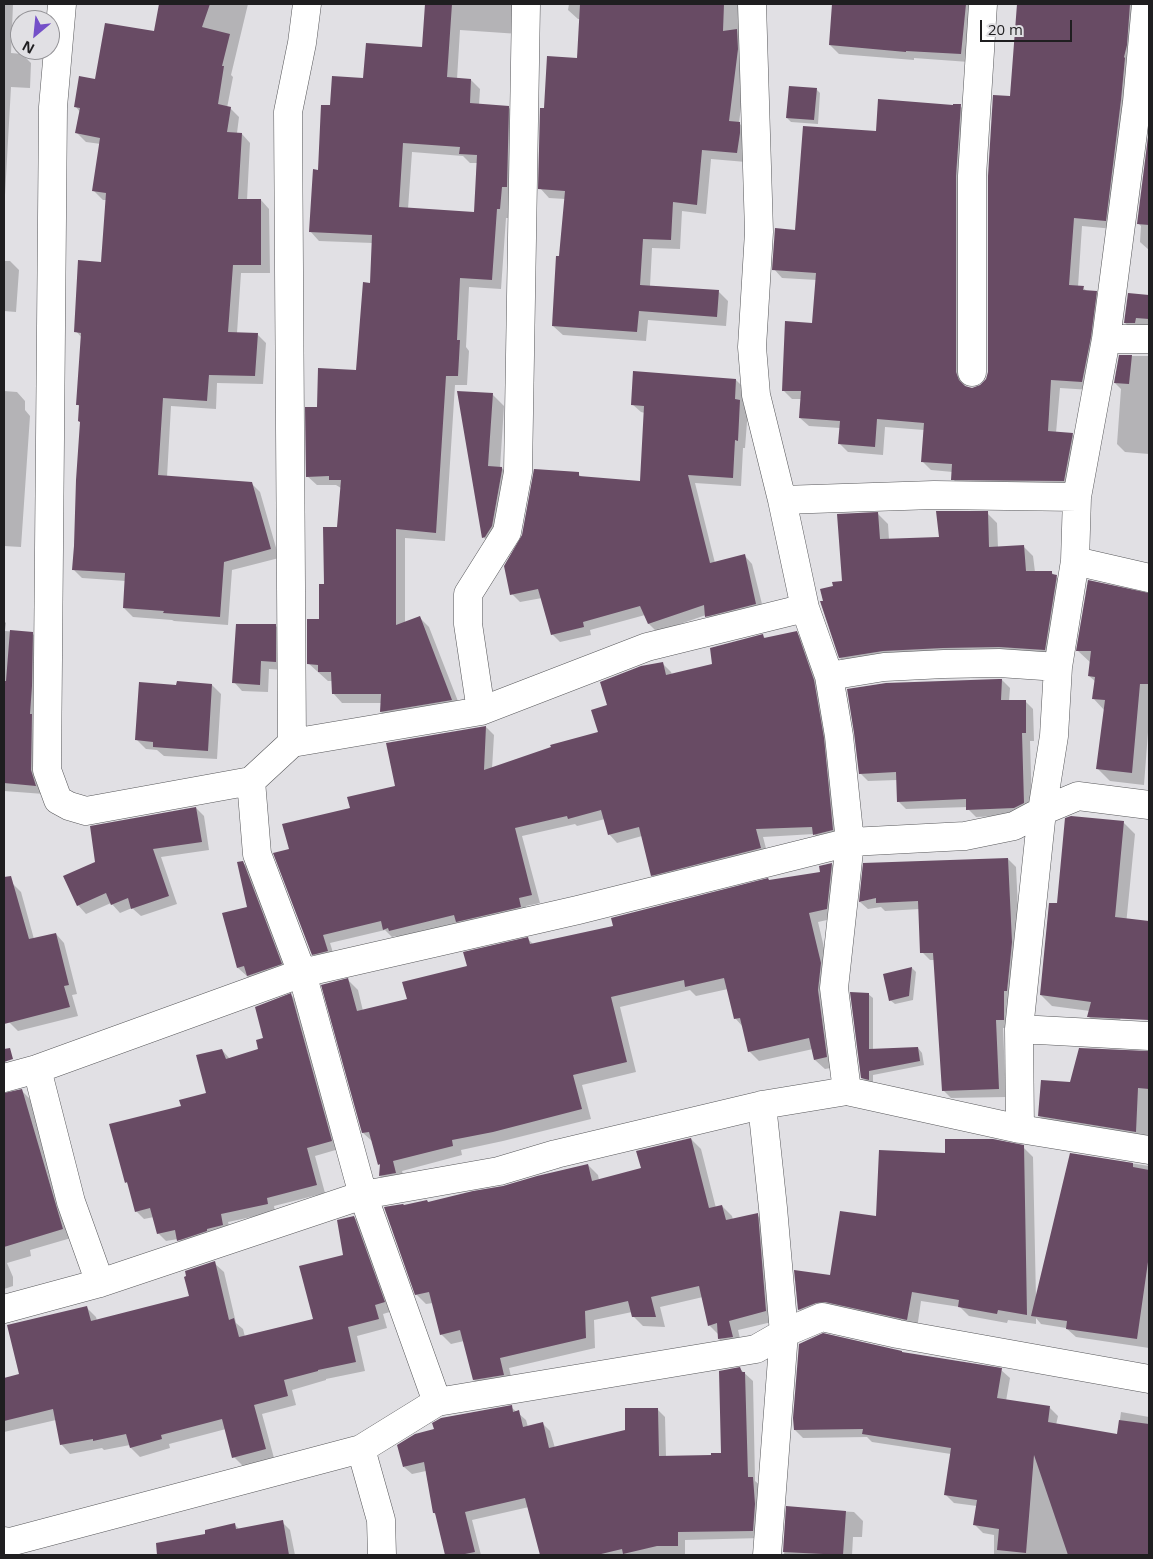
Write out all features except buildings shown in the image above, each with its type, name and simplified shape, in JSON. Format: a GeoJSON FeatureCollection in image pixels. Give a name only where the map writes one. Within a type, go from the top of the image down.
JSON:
{"type":"FeatureCollection","features":[{"type":"Feature","properties":{"kind":"street"},"geometry":{"type":"LineString","coordinates":[[62,4],[53,107],[47,770],[58,800],[69,806],[86,811],[251,781],[292,744],[481,711],[647,647],[805,608]]}},
{"type":"Feature","properties":{"kind":"street"},"geometry":{"type":"LineString","coordinates":[[292,744],[288,112],[302,44],[307,4]]}},
{"type":"Feature","properties":{"kind":"street"},"geometry":{"type":"LineString","coordinates":[[481,711],[468,624],[468,594],[507,532],[518,472],[526,4]]}},
{"type":"Feature","properties":{"kind":"street"},"geometry":{"type":"LineString","coordinates":[[752,4],[759,232],[752,347],[756,395],[782,500],[805,608],[829,676],[838,736],[850,842],[834,988],[847,1091]]}},
{"type":"Feature","properties":{"kind":"street"},"geometry":{"type":"LineString","coordinates":[[972,372],[972,176],[983,4]]}},
{"type":"Feature","properties":{"kind":"street"},"geometry":{"type":"LineString","coordinates":[[1020,1129],[1019,1028],[1042,811],[1054,736],[1058,667],[1075,561],[1077,497],[1106,339],[1143,103],[1146,4]]}},
{"type":"Feature","properties":{"kind":"street"},"geometry":{"type":"LineString","coordinates":[[1106,339],[1149,339]]}},
{"type":"Feature","properties":{"kind":"street"},"geometry":{"type":"LineString","coordinates":[[782,500],[934,495],[1077,497]]}},
{"type":"Feature","properties":{"kind":"street"},"geometry":{"type":"LineString","coordinates":[[1075,561],[1149,578]]}},
{"type":"Feature","properties":{"kind":"street"},"geometry":{"type":"LineString","coordinates":[[829,676],[884,667],[944,664],[999,663],[1058,667]]}},
{"type":"Feature","properties":{"kind":"street"},"geometry":{"type":"LineString","coordinates":[[251,781],[257,854],[302,973],[363,1195],[437,1402]]}},
{"type":"Feature","properties":{"kind":"street"},"geometry":{"type":"LineString","coordinates":[[4,1078],[37,1069],[302,973],[578,910],[850,842],[965,836],[1014,826],[1042,811],[1078,796],[1149,805]]}},
{"type":"Feature","properties":{"kind":"street"},"geometry":{"type":"LineString","coordinates":[[1019,1028],[1149,1036]]}},
{"type":"Feature","properties":{"kind":"street"},"geometry":{"type":"LineString","coordinates":[[37,1069],[71,1202],[100,1282]]}},
{"type":"Feature","properties":{"kind":"street"},"geometry":{"type":"LineString","coordinates":[[4,1309],[100,1282],[363,1195],[499,1171],[556,1154],[762,1105],[847,1091],[1020,1129],[1149,1150]]}},
{"type":"Feature","properties":{"kind":"street"},"geometry":{"type":"LineString","coordinates":[[762,1105],[784,1333],[767,1555]]}},
{"type":"Feature","properties":{"kind":"street"},"geometry":{"type":"LineString","coordinates":[[9,1546],[361,1449],[437,1402],[756,1349],[784,1333],[822,1317],[898,1334],[1149,1379]]}},
{"type":"Feature","properties":{"kind":"street"},"geometry":{"type":"LineString","coordinates":[[361,1449],[381,1520],[382,1555]]}}]}
